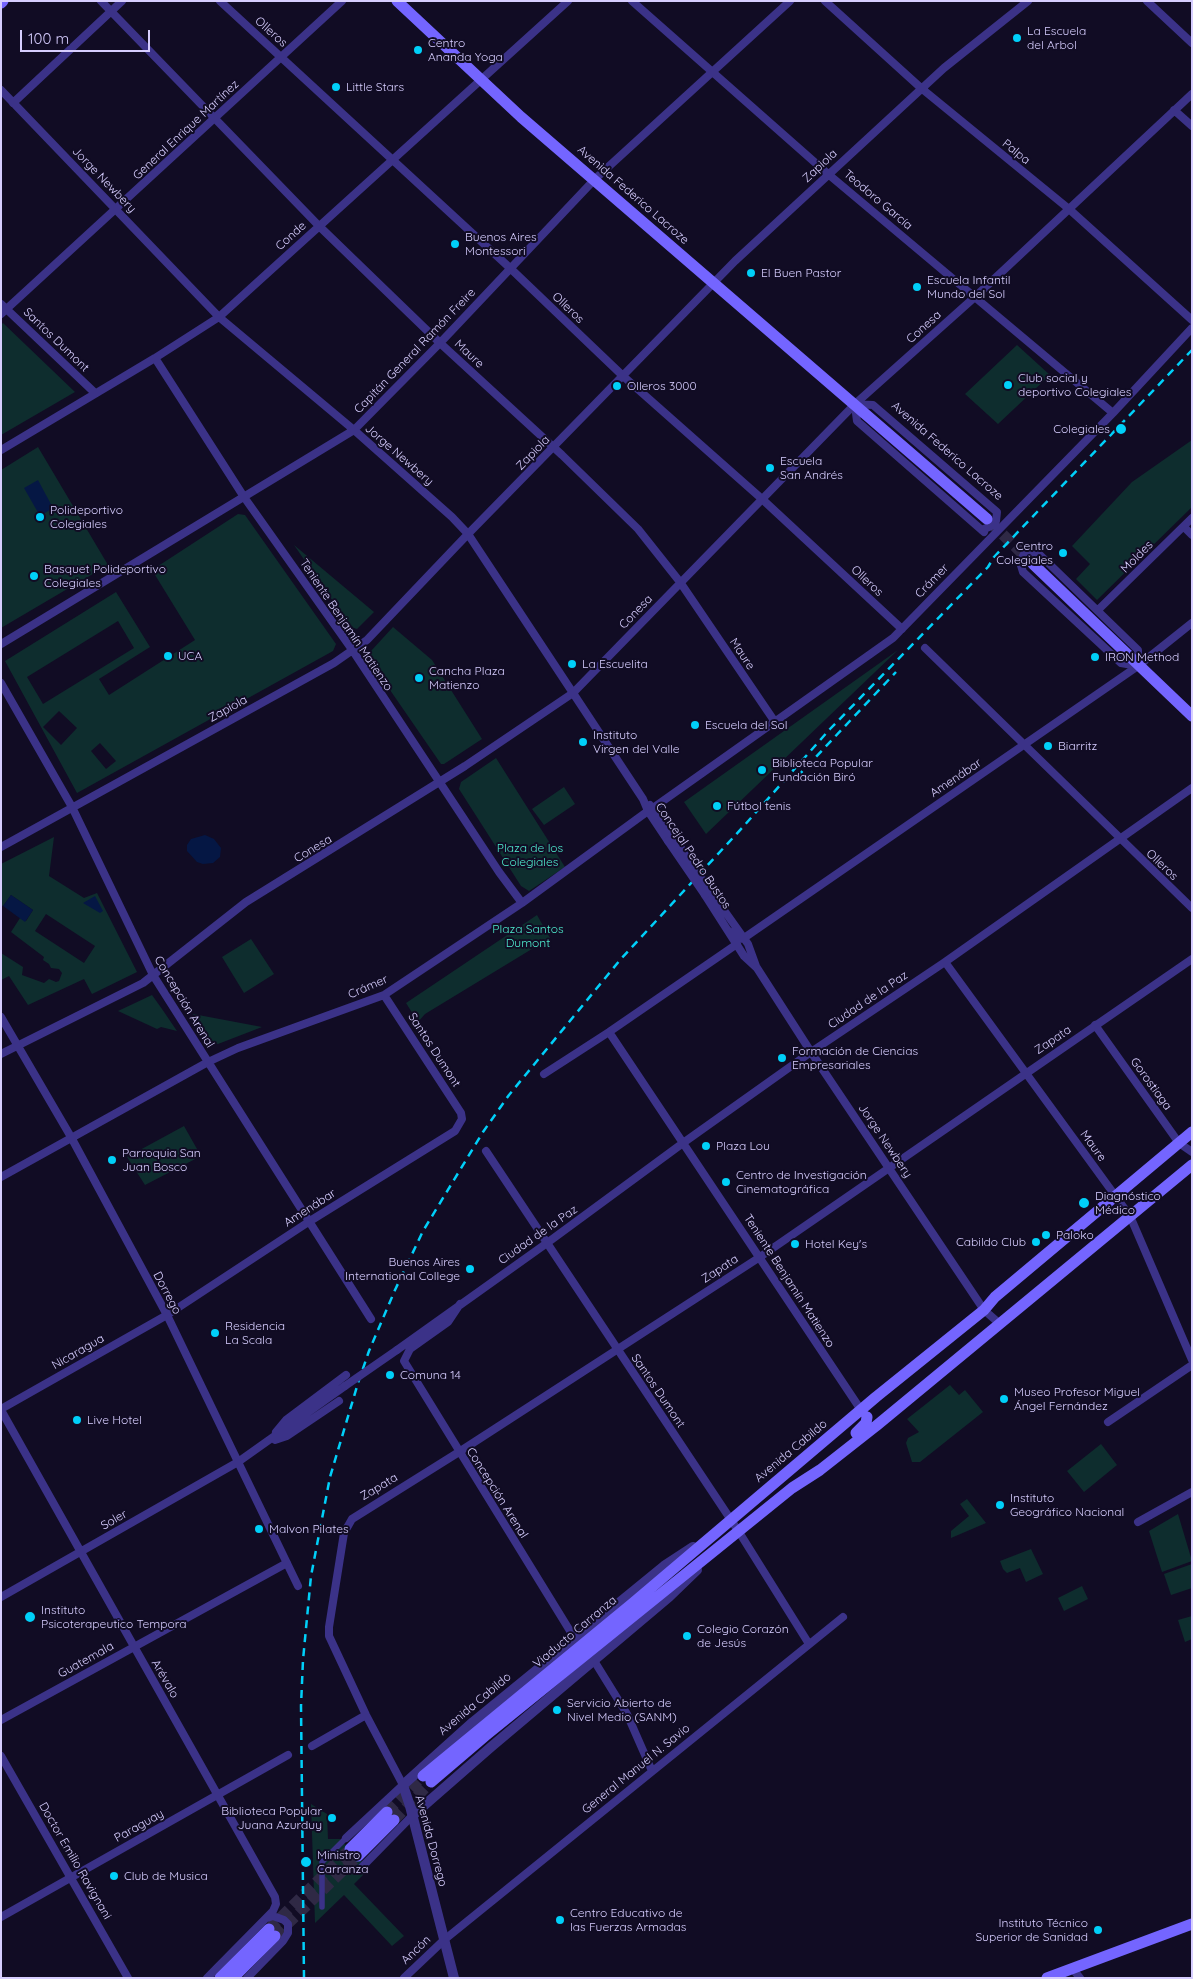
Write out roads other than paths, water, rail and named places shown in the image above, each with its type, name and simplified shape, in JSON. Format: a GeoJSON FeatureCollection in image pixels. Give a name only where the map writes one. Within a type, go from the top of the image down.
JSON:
{"type":"FeatureCollection","features":[{"type":"Feature","properties":{"kind":"main road","name":"Avenida Federico Lacroze"},"geometry":{"type":"LineString","coordinates":[[397,1],[528,123],[987,519]]}},
{"type":"Feature","properties":{"kind":"main road"},"geometry":{"type":"LineString","coordinates":[[1032,564],[1192,716]]}},
{"type":"Feature","properties":{"kind":"main road","name":"Avenida Cabildo"},"geometry":{"type":"LineString","coordinates":[[721,1529],[864,1413],[984,1310],[995,1297],[1192,1132]]}},
{"type":"Feature","properties":{"kind":"main road"},"geometry":{"type":"LineString","coordinates":[[792,1488],[827,1464],[1192,1165]]}},
{"type":"Feature","properties":{"kind":"main road"},"geometry":{"type":"LineString","coordinates":[[727,1542],[862,1428],[866,1423],[864,1413]]}},
{"type":"Feature","properties":{"kind":"main road","name":"Viaducto Carranza"},"geometry":{"type":"LineString","coordinates":[[721,1529],[427,1779],[485,1736],[727,1542]]}},
{"type":"Feature","properties":{"kind":"main road"},"geometry":{"type":"LineString","coordinates":[[351,1847],[390,1816]]}},
{"type":"Feature","properties":{"kind":"main road"},"geometry":{"type":"LineString","coordinates":[[1047,1978],[1192,1924]]}},
{"type":"Feature","properties":{"kind":"main road"},"geometry":{"type":"LineString","coordinates":[[220,1978],[273,1931]]}},
{"type":"Feature","properties":{"kind":"main road"},"geometry":{"type":"LineString","coordinates":[[234,1978],[273,1931]]}},
{"type":"Feature","properties":{"kind":"street","name":"Maure"},"geometry":{"type":"LineString","coordinates":[[101,1],[319,226],[440,343],[554,447],[638,529],[680,582],[775,722]]}},
{"type":"Feature","properties":{"kind":"street"},"geometry":{"type":"LineString","coordinates":[[13,103],[122,1]]}},
{"type":"Feature","properties":{"kind":"street","name":"Olleros"},"geometry":{"type":"LineString","coordinates":[[220,1],[282,56],[391,160],[510,268],[622,376],[762,500],[902,630]]}},
{"type":"Feature","properties":{"kind":"street","name":"General Enrique Martínez"},"geometry":{"type":"LineString","coordinates":[[3,309],[116,209],[342,1]]}},
{"type":"Feature","properties":{"kind":"street","name":"Conde"},"geometry":{"type":"LineString","coordinates":[[1,450],[155,358],[219,317],[568,1]]}},
{"type":"Feature","properties":{"kind":"street","name":"Teodoro García"},"geometry":{"type":"LineString","coordinates":[[632,1],[828,174],[976,296],[1113,413]]}},
{"type":"Feature","properties":{"kind":"street","name":"Capitán General Ramón Freire"},"geometry":{"type":"LineString","coordinates":[[1,644],[354,430],[440,343],[595,179],[790,1]]}},
{"type":"Feature","properties":{"kind":"street","name":"Palpa"},"geometry":{"type":"LineString","coordinates":[[825,1],[921,88],[1069,210],[1192,320]]}},
{"type":"Feature","properties":{"kind":"street","name":"Zapiola"},"geometry":{"type":"LineString","coordinates":[[1,846],[334,663],[367,640],[713,282],[921,88],[1028,1]]}},
{"type":"Feature","properties":{"kind":"street"},"geometry":{"type":"LineString","coordinates":[[1147,1],[1192,43]]}},
{"type":"Feature","properties":{"kind":"street","name":"Jorge Newbery"},"geometry":{"type":"LineString","coordinates":[[1,90],[219,317],[354,430],[468,534],[643,799]]}},
{"type":"Feature","properties":{"kind":"street","name":"Conesa"},"geometry":{"type":"LineString","coordinates":[[1,1054],[143,983],[246,902],[440,782],[573,693],[855,404],[976,296],[1192,94]]}},
{"type":"Feature","properties":{"kind":"street"},"geometry":{"type":"LineString","coordinates":[[1174,110],[1192,126]]}},
{"type":"Feature","properties":{"kind":"street","name":"Santos Dumont"},"geometry":{"type":"LineString","coordinates":[[3,309],[95,393]]}},
{"type":"Feature","properties":{"kind":"street","name":"Crámer"},"geometry":{"type":"LineString","coordinates":[[1,1177],[208,1062],[238,1048],[384,994],[522,903],[893,638],[1113,413],[1192,328]]}},
{"type":"Feature","properties":{"kind":"street","name":"Teniente Benjamín Matienzo"},"geometry":{"type":"LineString","coordinates":[[155,358],[244,497],[353,651],[394,716],[522,903]]}},
{"type":"Feature","properties":{"kind":"street","name":"Avenida Federico Lacroze"},"geometry":{"type":"LineString","coordinates":[[982,530],[993,526],[997,512],[873,404],[855,404],[857,421],[982,530],[987,540]]}},
{"type":"Feature","properties":{"kind":"street","name":"Moldes"},"geometry":{"type":"LineString","coordinates":[[1098,610],[1192,518]]}},
{"type":"Feature","properties":{"kind":"street"},"geometry":{"type":"LineString","coordinates":[[1184,526],[1192,535]]}},
{"type":"Feature","properties":{"kind":"street"},"geometry":{"type":"LineString","coordinates":[[1029,551],[1040,554],[1138,650],[1138,666],[1121,663],[1022,572],[1020,562],[1022,557],[1029,551]]}},
{"type":"Feature","properties":{"kind":"street","name":"Amenábar"},"geometry":{"type":"LineString","coordinates":[[744,938],[1138,666],[1192,623]]}},
{"type":"Feature","properties":{"kind":"street","name":"Olleros"},"geometry":{"type":"LineString","coordinates":[[925,648],[1192,908]]}},
{"type":"Feature","properties":{"kind":"street","name":"Concepción Arenal"},"geometry":{"type":"LineString","coordinates":[[1,683],[72,808],[153,976],[371,1319]]}},
{"type":"Feature","properties":{"kind":"street","name":"Ciudad de la Paz"},"geometry":{"type":"LineString","coordinates":[[238,1462],[269,1442],[811,1052],[945,962],[1192,788]]}},
{"type":"Feature","properties":{"kind":"street","name":"Concejal Pedro Bustos"},"geometry":{"type":"LineString","coordinates":[[643,799],[708,894],[737,944]]}},
{"type":"Feature","properties":{"kind":"street","name":"Concejal Pedro Bustos"},"geometry":{"type":"LineString","coordinates":[[708,894],[744,938]]}},
{"type":"Feature","properties":{"kind":"street"},"geometry":{"type":"LineString","coordinates":[[730,931],[739,939],[744,938]]}},
{"type":"Feature","properties":{"kind":"street","name":"Jorge Newbery"},"geometry":{"type":"LineString","coordinates":[[744,938],[757,968],[811,1052],[984,1310],[1000,1324]]}},
{"type":"Feature","properties":{"kind":"street"},"geometry":{"type":"LineString","coordinates":[[544,1074],[737,944]]}},
{"type":"Feature","properties":{"kind":"street","name":"Jorge Newbery"},"geometry":{"type":"LineString","coordinates":[[737,944],[744,956],[757,968]]}},
{"type":"Feature","properties":{"kind":"street","name":"Zapata"},"geometry":{"type":"LineString","coordinates":[[329,1636],[344,1533],[352,1519],[760,1257],[889,1166],[1192,959]]}},
{"type":"Feature","properties":{"kind":"street","name":"Maure"},"geometry":{"type":"LineString","coordinates":[[945,962],[1130,1216],[1192,1360]]}},
{"type":"Feature","properties":{"kind":"street","name":"Santos Dumont"},"geometry":{"type":"LineString","coordinates":[[384,994],[458,1108],[462,1119]]}},
{"type":"Feature","properties":{"kind":"street","name":"Dorrego"},"geometry":{"type":"LineString","coordinates":[[1,1017],[71,1137],[167,1315],[298,1586]]}},
{"type":"Feature","properties":{"kind":"street","name":"Gorostiaga"},"geometry":{"type":"LineString","coordinates":[[1095,1025],[1180,1143],[1192,1152]]}},
{"type":"Feature","properties":{"kind":"street","name":"Teniente Benjamín Matienzo"},"geometry":{"type":"LineString","coordinates":[[609,1032],[864,1413]]}},
{"type":"Feature","properties":{"kind":"street","name":"Amenábar"},"geometry":{"type":"LineString","coordinates":[[167,1315],[310,1221],[455,1130],[462,1119]]}},
{"type":"Feature","properties":{"kind":"street","name":"Santos Dumont"},"geometry":{"type":"LineString","coordinates":[[486,1151],[739,1532],[809,1644]]}},
{"type":"Feature","properties":{"kind":"street","name":"Ciudad de la Paz"},"geometry":{"type":"LineString","coordinates":[[404,1358],[410,1348],[448,1322],[461,1303]]}},
{"type":"Feature","properties":{"kind":"street","name":"Nicaragua"},"geometry":{"type":"LineString","coordinates":[[1,1410],[167,1315]]}},
{"type":"Feature","properties":{"kind":"street","name":"Concepción Arenal"},"geometry":{"type":"LineString","coordinates":[[404,1358],[406,1366],[575,1639]]}},
{"type":"Feature","properties":{"kind":"street"},"geometry":{"type":"LineString","coordinates":[[1108,1422],[1192,1364]]}},
{"type":"Feature","properties":{"kind":"street","name":"Ciudad de la Paz"},"geometry":{"type":"LineString","coordinates":[[269,1442],[286,1420],[331,1389],[346,1375]]}},
{"type":"Feature","properties":{"kind":"street","name":"Ciudad de la Paz"},"geometry":{"type":"LineString","coordinates":[[269,1442],[287,1436],[339,1401]]}},
{"type":"Feature","properties":{"kind":"street","name":"Arévalo"},"geometry":{"type":"LineString","coordinates":[[1,1410],[275,1897],[273,1931]]}},
{"type":"Feature","properties":{"kind":"street","name":"Soler"},"geometry":{"type":"LineString","coordinates":[[1,1597],[238,1462]]}},
{"type":"Feature","properties":{"kind":"street"},"geometry":{"type":"LineString","coordinates":[[1138,1522],[1192,1492]]}},
{"type":"Feature","properties":{"kind":"street","name":"Avenida Cabildo"},"geometry":{"type":"LineString","coordinates":[[403,1785],[473,1722],[664,1566],[721,1529]]}},
{"type":"Feature","properties":{"kind":"street"},"geometry":{"type":"LineString","coordinates":[[361,1868],[412,1816],[490,1746],[669,1597],[727,1542]]}},
{"type":"Feature","properties":{"kind":"street","name":"Guatemala"},"geometry":{"type":"LineString","coordinates":[[1,1720],[287,1563]]}},
{"type":"Feature","properties":{"kind":"street","name":"General Manuel N. Savio"},"geometry":{"type":"LineString","coordinates":[[444,1940],[843,1616]]}},
{"type":"Feature","properties":{"kind":"street","name":"Avenida Dorrego"},"geometry":{"type":"LineString","coordinates":[[329,1636],[366,1715],[403,1785],[454,1978]]}},
{"type":"Feature","properties":{"kind":"street"},"geometry":{"type":"LineString","coordinates":[[593,1659],[627,1714],[652,1770]]}},
{"type":"Feature","properties":{"kind":"street"},"geometry":{"type":"LineString","coordinates":[[312,1746],[366,1715]]}},
{"type":"Feature","properties":{"kind":"street","name":"Paraguay"},"geometry":{"type":"LineString","coordinates":[[1,1917],[288,1755]]}},
{"type":"Feature","properties":{"kind":"street","name":"Doctor Emilio Ravignani"},"geometry":{"type":"LineString","coordinates":[[1,1756],[72,1877],[128,1978]]}},
{"type":"Feature","properties":{"kind":"street"},"geometry":{"type":"LineString","coordinates":[[322,1907],[322,1862],[351,1847],[403,1785]]}},
{"type":"Feature","properties":{"kind":"street"},"geometry":{"type":"LineString","coordinates":[[207,1978],[273,1931]]}},
{"type":"Feature","properties":{"kind":"street"},"geometry":{"type":"LineString","coordinates":[[247,1978],[273,1931]]}},
{"type":"Feature","properties":{"kind":"street","name":"Ancón"},"geometry":{"type":"LineString","coordinates":[[404,1978],[444,1940]]}},
{"type":"Feature","properties":{"kind":"street"},"geometry":{"type":"LineString","coordinates":[[1072,1968],[1080,1978]]}},
{"type":"Feature","properties":{"kind":"water"},"geometry":{"type":"Polygon","coordinates":[[[38,480],[53,508],[40,516],[24,488],[38,480]]]}},
{"type":"Feature","properties":{"kind":"water"},"geometry":{"type":"Polygon","coordinates":[[[205,835],[214,839],[221,848],[220,857],[213,863],[203,864],[197,862],[187,851],[187,845],[191,839],[205,835]]]}},
{"type":"Feature","properties":{"kind":"water"},"geometry":{"type":"Polygon","coordinates":[[[11,895],[33,910],[25,922],[3,906],[11,895]]]}},
{"type":"Feature","properties":{"kind":"water"},"geometry":{"type":"Polygon","coordinates":[[[95,896],[103,911],[100,913],[83,903],[95,896]]]}},
{"type":"Feature","properties":{"kind":"tunnel"},"geometry":{"type":"LineString","coordinates":[[991,523],[1033,564]]}},
{"type":"Feature","properties":{"kind":"tunnel"},"geometry":{"type":"LineString","coordinates":[[387,1812],[423,1776]]}},
{"type":"Feature","properties":{"kind":"tunnel"},"geometry":{"type":"LineString","coordinates":[[394,1820],[431,1782]]}},
{"type":"Feature","properties":{"kind":"tunnel"},"geometry":{"type":"LineString","coordinates":[[269,1929],[350,1849]]}},
{"type":"Feature","properties":{"kind":"tunnel"},"geometry":{"type":"LineString","coordinates":[[275,1936],[358,1856]]}},
{"type":"Feature","properties":{"kind":"railway"},"geometry":{"type":"LineString","coordinates":[[304,1978],[301,1706],[303,1660],[311,1576],[330,1477],[358,1383],[369,1351],[395,1290],[423,1231],[483,1132],[509,1095],[620,960],[830,729],[988,567],[994,557],[1192,350]]}},
{"type":"Feature","properties":{"kind":"railway"},"geometry":{"type":"LineString","coordinates":[[797,777],[896,672]]}},
{"type":"Feature","properties":{"kind":"place","name":"La Escuela del Arbol"},"geometry":{"type":"Point","coordinates":[1017,38]}},
{"type":"Feature","properties":{"kind":"place","name":"Centro Ananda Yoga"},"geometry":{"type":"Point","coordinates":[418,50]}},
{"type":"Feature","properties":{"kind":"place","name":"Little Stars"},"geometry":{"type":"Point","coordinates":[336,87]}},
{"type":"Feature","properties":{"kind":"place","name":"Buenos Aires Montessori"},"geometry":{"type":"Point","coordinates":[455,244]}},
{"type":"Feature","properties":{"kind":"place","name":"El Buen Pastor"},"geometry":{"type":"Point","coordinates":[751,273]}},
{"type":"Feature","properties":{"kind":"place","name":"Escuela Infantil Mundo del Sol"},"geometry":{"type":"Point","coordinates":[917,287]}},
{"type":"Feature","properties":{"kind":"place","name":"Club social y deportivo Colegiales"},"geometry":{"type":"Point","coordinates":[1008,385]}},
{"type":"Feature","properties":{"kind":"place","name":"Olleros 3000"},"geometry":{"type":"Point","coordinates":[617,386]}},
{"type":"Feature","properties":{"kind":"place","name":"Colegiales"},"geometry":{"type":"Point","coordinates":[1121,429]}},
{"type":"Feature","properties":{"kind":"place","name":"Escuela San Andrés"},"geometry":{"type":"Point","coordinates":[770,468]}},
{"type":"Feature","properties":{"kind":"place","name":"Polideportivo Colegiales"},"geometry":{"type":"Point","coordinates":[40,517]}},
{"type":"Feature","properties":{"kind":"place","name":"Centro Colegiales"},"geometry":{"type":"Point","coordinates":[1063,553]}},
{"type":"Feature","properties":{"kind":"place","name":"Basquet Polideportivo Colegiales"},"geometry":{"type":"Point","coordinates":[34,576]}},
{"type":"Feature","properties":{"kind":"place","name":"UCA"},"geometry":{"type":"Point","coordinates":[168,656]}},
{"type":"Feature","properties":{"kind":"place","name":"IRON Method"},"geometry":{"type":"Point","coordinates":[1095,657]}},
{"type":"Feature","properties":{"kind":"place","name":"La Escuelita"},"geometry":{"type":"Point","coordinates":[572,664]}},
{"type":"Feature","properties":{"kind":"place","name":"Cancha Plaza Matienzo"},"geometry":{"type":"Point","coordinates":[419,678]}},
{"type":"Feature","properties":{"kind":"place","name":"Escuela del Sol"},"geometry":{"type":"Point","coordinates":[695,725]}},
{"type":"Feature","properties":{"kind":"place","name":"Instituto Virgen del Valle"},"geometry":{"type":"Point","coordinates":[583,742]}},
{"type":"Feature","properties":{"kind":"place","name":"Biarritz"},"geometry":{"type":"Point","coordinates":[1048,746]}},
{"type":"Feature","properties":{"kind":"place","name":"Biblioteca Popular Fundación Biró"},"geometry":{"type":"Point","coordinates":[762,770]}},
{"type":"Feature","properties":{"kind":"place","name":"Fútbol tenis"},"geometry":{"type":"Point","coordinates":[717,806]}},
{"type":"Feature","properties":{"kind":"place","name":"Formación de Ciencias Empresariales"},"geometry":{"type":"Point","coordinates":[782,1058]}},
{"type":"Feature","properties":{"kind":"place","name":"Plaza Lou"},"geometry":{"type":"Point","coordinates":[706,1146]}},
{"type":"Feature","properties":{"kind":"place","name":"Parroquia San Juan Bosco"},"geometry":{"type":"Point","coordinates":[112,1160]}},
{"type":"Feature","properties":{"kind":"place","name":"Centro de Investigación Cinematográfica"},"geometry":{"type":"Point","coordinates":[726,1182]}},
{"type":"Feature","properties":{"kind":"place","name":"Diagnóstico Médico"},"geometry":{"type":"Point","coordinates":[1084,1203]}},
{"type":"Feature","properties":{"kind":"place","name":"Paloko"},"geometry":{"type":"Point","coordinates":[1046,1235]}},
{"type":"Feature","properties":{"kind":"place","name":"Cabildo Club"},"geometry":{"type":"Point","coordinates":[1036,1242]}},
{"type":"Feature","properties":{"kind":"place","name":"Hotel Key's"},"geometry":{"type":"Point","coordinates":[795,1244]}},
{"type":"Feature","properties":{"kind":"place","name":"Buenos Aires International College"},"geometry":{"type":"Point","coordinates":[470,1269]}},
{"type":"Feature","properties":{"kind":"place","name":"Residencia La Scala"},"geometry":{"type":"Point","coordinates":[215,1333]}},
{"type":"Feature","properties":{"kind":"place","name":"Comuna 14"},"geometry":{"type":"Point","coordinates":[390,1375]}},
{"type":"Feature","properties":{"kind":"place","name":"Museo Profesor Miguel Ángel Fernández"},"geometry":{"type":"Point","coordinates":[1004,1399]}},
{"type":"Feature","properties":{"kind":"place","name":"Live Hotel"},"geometry":{"type":"Point","coordinates":[77,1420]}},
{"type":"Feature","properties":{"kind":"place","name":"Instituto Geográfico Nacional"},"geometry":{"type":"Point","coordinates":[1000,1505]}},
{"type":"Feature","properties":{"kind":"place","name":"Malvon Pilates"},"geometry":{"type":"Point","coordinates":[259,1529]}},
{"type":"Feature","properties":{"kind":"place","name":"Instituto Psicoterapeutico Tempora"},"geometry":{"type":"Point","coordinates":[30,1617]}},
{"type":"Feature","properties":{"kind":"place","name":"Colegio Corazón de Jesús"},"geometry":{"type":"Point","coordinates":[687,1636]}},
{"type":"Feature","properties":{"kind":"place","name":"Servicio Abierto de Nivel Medio (SANM)"},"geometry":{"type":"Point","coordinates":[557,1710]}},
{"type":"Feature","properties":{"kind":"place","name":"Biblioteca Popular Juana Azurduy"},"geometry":{"type":"Point","coordinates":[332,1818]}},
{"type":"Feature","properties":{"kind":"place","name":"Ministro Carranza"},"geometry":{"type":"Point","coordinates":[306,1862]}},
{"type":"Feature","properties":{"kind":"place","name":"Club de Musica"},"geometry":{"type":"Point","coordinates":[114,1876]}},
{"type":"Feature","properties":{"kind":"place","name":"Centro Educativo de las Fuerzas Armadas"},"geometry":{"type":"Point","coordinates":[560,1920]}},
{"type":"Feature","properties":{"kind":"place","name":"Instituto Técnico Superior de Sanidad"},"geometry":{"type":"Point","coordinates":[1098,1930]}},
{"type":"Feature","properties":{"kind":"park label","name":"Plaza de los Colegiales"},"geometry":{"type":"Point","coordinates":[530,855]}},
{"type":"Feature","properties":{"kind":"park label","name":"Plaza Santos Dumont"},"geometry":{"type":"Point","coordinates":[528,936]}}]}
